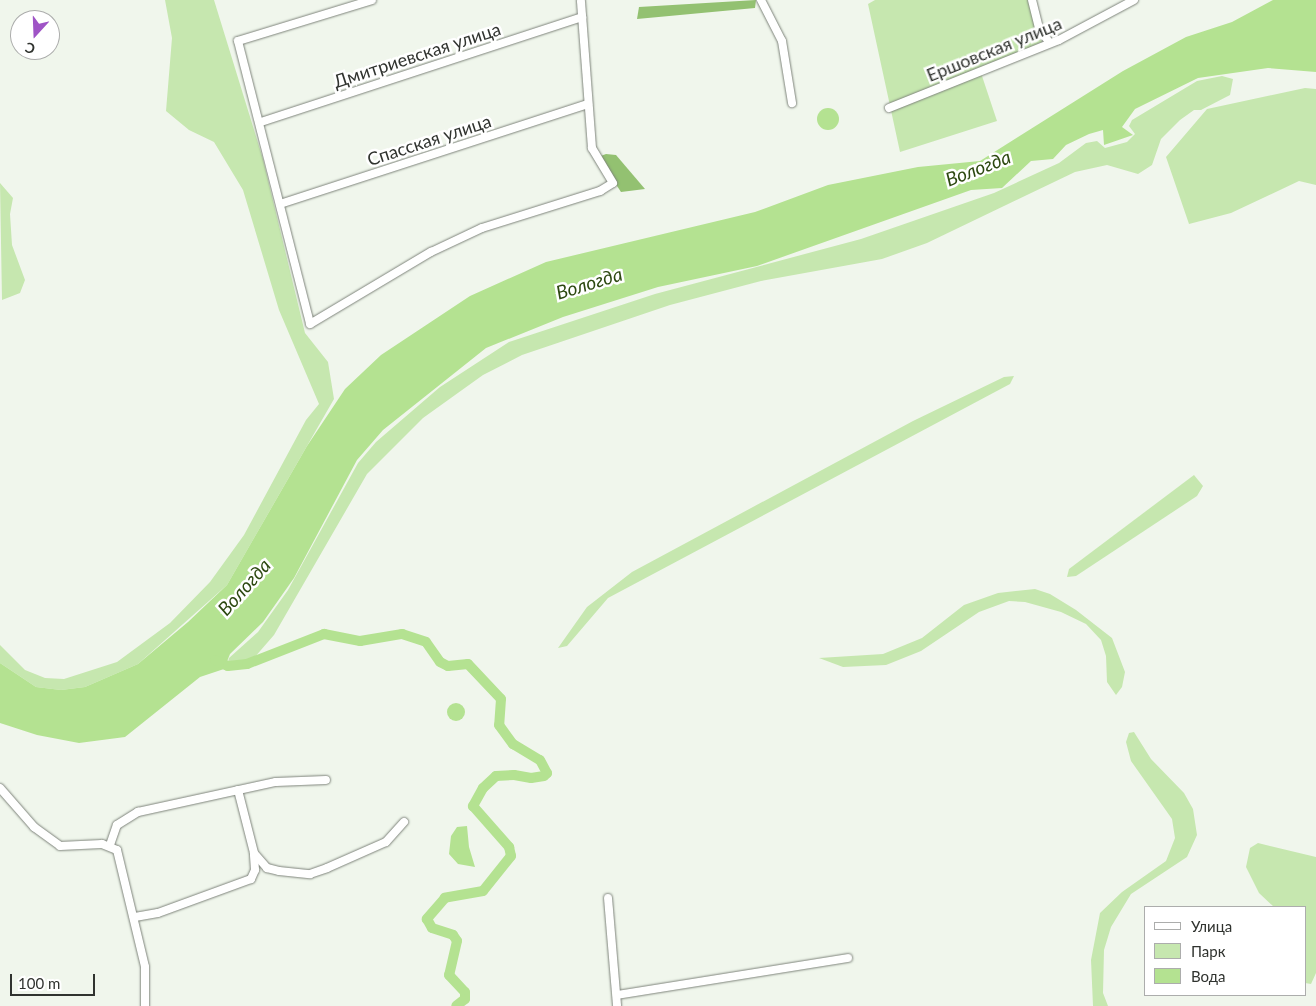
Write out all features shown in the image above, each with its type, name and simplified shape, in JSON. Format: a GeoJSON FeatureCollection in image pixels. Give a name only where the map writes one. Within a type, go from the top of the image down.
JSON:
{"type":"FeatureCollection","features":[{"type":"Feature","properties":{"kind":"street"},"geometry":{"type":"LineString","coordinates":[[372,0],[238,42],[261,122],[310,324],[431,252],[482,228],[600,191],[613,183],[592,148],[581,0]]}},
{"type":"Feature","properties":{"kind":"street"},"geometry":{"type":"LineString","coordinates":[[762,0],[782,41],[792,103]]}},
{"type":"Feature","properties":{"kind":"street"},"geometry":{"type":"LineString","coordinates":[[1032,0],[1039,29],[1049,42]]}},
{"type":"Feature","properties":{"kind":"street","name":"Ершовская улица"},"geometry":{"type":"LineString","coordinates":[[889,108],[1049,42],[1068,36],[1134,0]]}},
{"type":"Feature","properties":{"kind":"street","name":"Дмитриевская улица"},"geometry":{"type":"LineString","coordinates":[[261,122],[582,17]]}},
{"type":"Feature","properties":{"kind":"street","name":"Спасская улица"},"geometry":{"type":"LineString","coordinates":[[280,204],[588,104]]}},
{"type":"Feature","properties":{"kind":"street"},"geometry":{"type":"LineString","coordinates":[[110,845],[117,825],[138,812],[276,782],[326,780]]}},
{"type":"Feature","properties":{"kind":"street"},"geometry":{"type":"LineString","coordinates":[[0,788],[34,827],[60,846],[110,845]]}},
{"type":"Feature","properties":{"kind":"street"},"geometry":{"type":"LineString","coordinates":[[135,917],[158,913],[251,879],[255,870],[254,853],[238,790]]}},
{"type":"Feature","properties":{"kind":"street"},"geometry":{"type":"LineString","coordinates":[[254,853],[267,868],[310,874],[386,842],[404,822]]}},
{"type":"Feature","properties":{"kind":"street"},"geometry":{"type":"LineString","coordinates":[[110,845],[121,860],[135,917],[145,967],[145,1006]]}},
{"type":"Feature","properties":{"kind":"street"},"geometry":{"type":"LineString","coordinates":[[608,898],[617,1006]]}},
{"type":"Feature","properties":{"kind":"street"},"geometry":{"type":"LineString","coordinates":[[617,996],[848,958]]}},
{"type":"Feature","properties":{"kind":"green space"},"geometry":{"type":"Polygon","coordinates":[[[165,0],[214,0],[263,159],[305,333],[328,362],[334,399],[227,585],[138,664],[85,687],[61,690],[36,687],[0,663],[0,645],[25,670],[45,678],[64,679],[117,662],[170,623],[210,582],[244,535],[306,420],[319,404],[279,310],[243,190],[214,142],[189,130],[166,111],[172,38],[165,0]]]}},
{"type":"Feature","properties":{"kind":"green space"},"geometry":{"type":"Polygon","coordinates":[[[875,0],[1030,0],[1042,42],[980,70],[997,121],[900,152],[868,4],[875,0]]]}},
{"type":"Feature","properties":{"kind":"green space"},"geometry":{"type":"Polygon","coordinates":[[[1222,76],[1233,79],[1230,95],[1201,110],[1194,110],[1180,120],[1161,139],[1152,165],[1138,174],[1107,165],[1075,172],[927,243],[882,259],[761,281],[670,305],[522,355],[483,375],[423,418],[367,474],[274,635],[254,658],[235,665],[228,662],[229,658],[258,632],[288,590],[358,463],[376,442],[440,387],[509,342],[655,294],[861,239],[994,193],[1059,163],[1086,143],[1097,141],[1105,148],[1127,142],[1135,134],[1129,126],[1132,120],[1197,81],[1222,76]]]}},
{"type":"Feature","properties":{"kind":"green space"},"geometry":{"type":"Polygon","coordinates":[[[1305,88],[1316,89],[1316,185],[1299,181],[1231,213],[1189,224],[1166,157],[1207,109],[1305,88]]]}},
{"type":"Feature","properties":{"kind":"green space"},"geometry":{"type":"Polygon","coordinates":[[[0,183],[13,198],[10,214],[12,245],[25,280],[20,293],[2,300],[0,183]]]}},
{"type":"Feature","properties":{"kind":"green space"},"geometry":{"type":"Polygon","coordinates":[[[1014,376],[1010,384],[608,598],[567,646],[558,648],[587,607],[632,572],[913,421],[1004,377],[1014,376]]]}},
{"type":"Feature","properties":{"kind":"green space"},"geometry":{"type":"Polygon","coordinates":[[[1194,475],[1203,486],[1197,496],[1076,576],[1067,577],[1069,569],[1194,475]]]}},
{"type":"Feature","properties":{"kind":"green space"},"geometry":{"type":"Polygon","coordinates":[[[1035,589],[1050,594],[1076,610],[1112,638],[1125,672],[1122,687],[1116,695],[1107,682],[1106,656],[1101,640],[1086,624],[1061,612],[1025,602],[1009,601],[979,612],[921,651],[886,665],[843,667],[819,658],[883,654],[922,638],[964,605],[998,593],[1035,589]]]}},
{"type":"Feature","properties":{"kind":"green space"},"geometry":{"type":"Polygon","coordinates":[[[1134,732],[1151,759],[1184,793],[1193,809],[1197,835],[1187,857],[1131,894],[1111,927],[1104,950],[1103,993],[1108,1006],[1093,1006],[1091,960],[1100,913],[1122,892],[1166,861],[1175,838],[1172,819],[1131,761],[1126,742],[1129,733],[1134,732]]]}},
{"type":"Feature","properties":{"kind":"green space"},"geometry":{"type":"Polygon","coordinates":[[[1258,843],[1316,857],[1316,973],[1311,984],[1306,983],[1306,906],[1273,906],[1259,893],[1246,867],[1250,848],[1258,843]]]}},
{"type":"Feature","properties":{"kind":"shaded area"},"geometry":{"type":"Polygon","coordinates":[[[756,0],[755,8],[637,19],[639,7],[756,0]]]}},
{"type":"Feature","properties":{"kind":"shaded area"},"geometry":{"type":"Polygon","coordinates":[[[606,154],[616,155],[645,189],[621,192],[598,157],[606,154]]]}},
{"type":"Feature","properties":{"kind":"water","name":"Вологда"},"geometry":{"type":"Polygon","coordinates":[[[1273,0],[1316,0],[1316,72],[1268,68],[1198,78],[1135,109],[1122,127],[1133,135],[1104,145],[1103,130],[1089,134],[1066,145],[1053,159],[1031,161],[1002,188],[971,190],[757,266],[658,287],[563,317],[486,348],[383,430],[357,460],[294,578],[263,622],[230,654],[224,669],[200,677],[125,737],[79,743],[37,735],[0,723],[0,663],[36,687],[61,690],[85,687],[138,664],[188,622],[227,585],[307,446],[345,389],[381,355],[470,296],[546,262],[755,212],[828,185],[918,167],[980,161],[1123,71],[1186,37],[1232,22],[1273,0]]]}},
{"type":"Feature","properties":{"kind":"water"},"geometry":{"type":"Polygon","coordinates":[[[828,108],[836,111],[839,119],[836,127],[828,130],[820,127],[817,119],[820,111],[828,108]]]}},
{"type":"Feature","properties":{"kind":"water"},"geometry":{"type":"Polygon","coordinates":[[[452,703],[460,703],[465,708],[463,719],[452,721],[447,716],[447,708],[452,703]]]}},
{"type":"Feature","properties":{"kind":"water"},"geometry":{"type":"Polygon","coordinates":[[[467,826],[469,847],[475,867],[458,864],[449,854],[451,836],[457,827],[467,826]]]}},
{"type":"Feature","properties":{"kind":"waterway"},"geometry":{"type":"LineString","coordinates":[[215,660],[228,666],[247,664],[324,634],[360,641],[402,634],[426,642],[440,662],[448,666],[468,664],[501,699],[499,725],[513,744],[540,760],[547,773],[544,776],[531,778],[514,775],[496,776],[483,788],[473,806],[509,847],[511,856],[483,891],[445,898],[427,919],[432,928],[453,935],[457,941],[449,975],[465,992],[465,999],[456,1006]]}}]}
